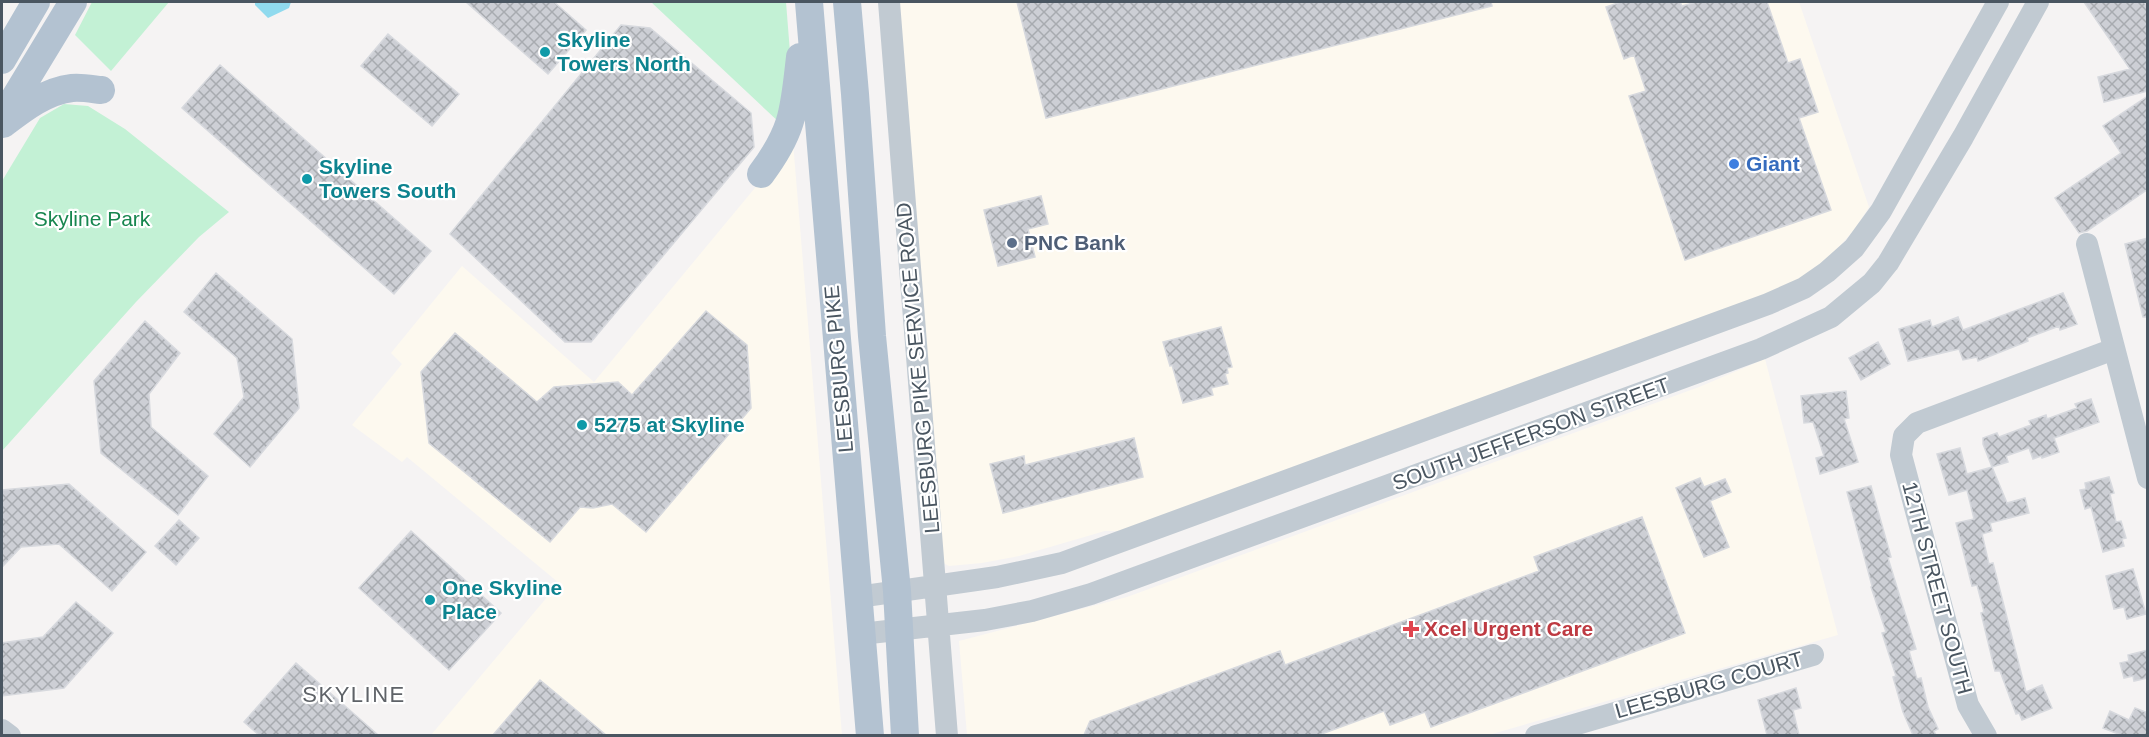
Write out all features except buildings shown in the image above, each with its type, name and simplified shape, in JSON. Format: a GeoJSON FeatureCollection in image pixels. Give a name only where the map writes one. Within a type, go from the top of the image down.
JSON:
{"type":"FeatureCollection","features":[{"type":"Feature","properties":{"kind":"main road"},"geometry":{"type":"LineString","coordinates":[[2,60],[36,2]]}},
{"type":"Feature","properties":{"kind":"main road"},"geometry":{"type":"LineString","coordinates":[[2,119],[73,2]]}},
{"type":"Feature","properties":{"kind":"main road"},"geometry":{"type":"LineString","coordinates":[[761,174],[779,149],[791,123],[808,2]]}},
{"type":"Feature","properties":{"kind":"main road","name":"LEESBURG PIKE"},"geometry":{"type":"LineString","coordinates":[[808,2],[870,735]]}},
{"type":"Feature","properties":{"kind":"main road","name":"LEESBURG PIKE"},"geometry":{"type":"LineString","coordinates":[[847,2],[872,336],[897,591],[905,735]]}},
{"type":"Feature","properties":{"kind":"main road"},"geometry":{"type":"LineString","coordinates":[[2,125],[23,108],[53,92],[74,88],[101,90]]}},
{"type":"Feature","properties":{"kind":"street","name":"LEESBURG PIKE SERVICE ROAD"},"geometry":{"type":"LineString","coordinates":[[889,2],[947,735]]}},
{"type":"Feature","properties":{"kind":"street","name":"SOUTH JEFFERSON STREET"},"geometry":{"type":"LineString","coordinates":[[858,597],[1035,570],[1084,556],[1768,304],[1804,288],[1827,272],[1854,248],[1881,211],[1998,2]]}},
{"type":"Feature","properties":{"kind":"street","name":"SOUTH JEFFERSON STREET"},"geometry":{"type":"LineString","coordinates":[[861,634],[985,620],[1032,611],[1090,594],[1751,353],[1831,318],[1872,283],[1888,263],[1963,137],[2038,2]]}},
{"type":"Feature","properties":{"kind":"street"},"geometry":{"type":"LineString","coordinates":[[2087,244],[2148,478]]}},
{"type":"Feature","properties":{"kind":"street","name":"12TH STREET SOUTH"},"geometry":{"type":"LineString","coordinates":[[1986,735],[1968,705],[1901,455],[1904,436],[1917,423],[2114,349]]}},
{"type":"Feature","properties":{"kind":"street","name":"LEESBURG COURT"},"geometry":{"type":"LineString","coordinates":[[1536,735],[1813,656]]}},
{"type":"Feature","properties":{"kind":"street"},"geometry":{"type":"LineString","coordinates":[[2,730],[10,735]]}},
{"type":"Feature","properties":{"kind":"shaded area"},"geometry":{"type":"Polygon","coordinates":[[[889,2],[1799,2],[1869,207],[1854,230],[1836,250],[1792,285],[1123,531],[1105,531],[1019,556],[949,566],[941,562],[889,2]]]}},
{"type":"Feature","properties":{"kind":"shaded area"},"geometry":{"type":"Polygon","coordinates":[[[793,142],[842,735],[431,735],[559,583],[407,457],[402,462],[352,425],[402,364],[391,353],[462,266],[594,382],[793,142]]]}},
{"type":"Feature","properties":{"kind":"shaded area"},"geometry":{"type":"Polygon","coordinates":[[[1765,359],[1838,635],[1485,736],[967,735],[959,641],[1127,597],[1699,387],[1765,359]]]}},
{"type":"Feature","properties":{"kind":"green space"},"geometry":{"type":"Polygon","coordinates":[[[92,2],[169,2],[111,71],[75,35],[92,2]]]}},
{"type":"Feature","properties":{"kind":"green space"},"geometry":{"type":"Polygon","coordinates":[[[651,2],[786,2],[791,65],[781,124],[651,2]]]}},
{"type":"Feature","properties":{"kind":"green space","name":"Skyline Park"},"geometry":{"type":"Polygon","coordinates":[[[64,104],[88,106],[125,129],[229,212],[199,237],[136,302],[2,451],[2,181],[40,118],[64,104]]]}},
{"type":"Feature","properties":{"kind":"water"},"geometry":{"type":"Polygon","coordinates":[[[255,2],[291,2],[289,8],[268,18],[255,5],[255,2]]]}},
{"type":"Feature","properties":{"kind":"place","name":"Skyline Towers North"},"geometry":{"type":"Point","coordinates":[545,52]}},
{"type":"Feature","properties":{"kind":"place","name":"Giant"},"geometry":{"type":"Point","coordinates":[1734,164]}},
{"type":"Feature","properties":{"kind":"place","name":"Skyline Towers South"},"geometry":{"type":"Point","coordinates":[307,179]}},
{"type":"Feature","properties":{"kind":"place","name":"PNC Bank"},"geometry":{"type":"Point","coordinates":[1012,243]}},
{"type":"Feature","properties":{"kind":"place","name":"5275 at Skyline"},"geometry":{"type":"Point","coordinates":[582,425]}},
{"type":"Feature","properties":{"kind":"place","name":"One Skyline Place"},"geometry":{"type":"Point","coordinates":[430,600]}},
{"type":"Feature","properties":{"kind":"place","name":"Xcel Urgent Care"},"geometry":{"type":"Point","coordinates":[1411,629]}},
{"type":"Feature","properties":{"kind":"district","name":"SKYLINE"},"geometry":{"type":"Point","coordinates":[354,694]}}]}
